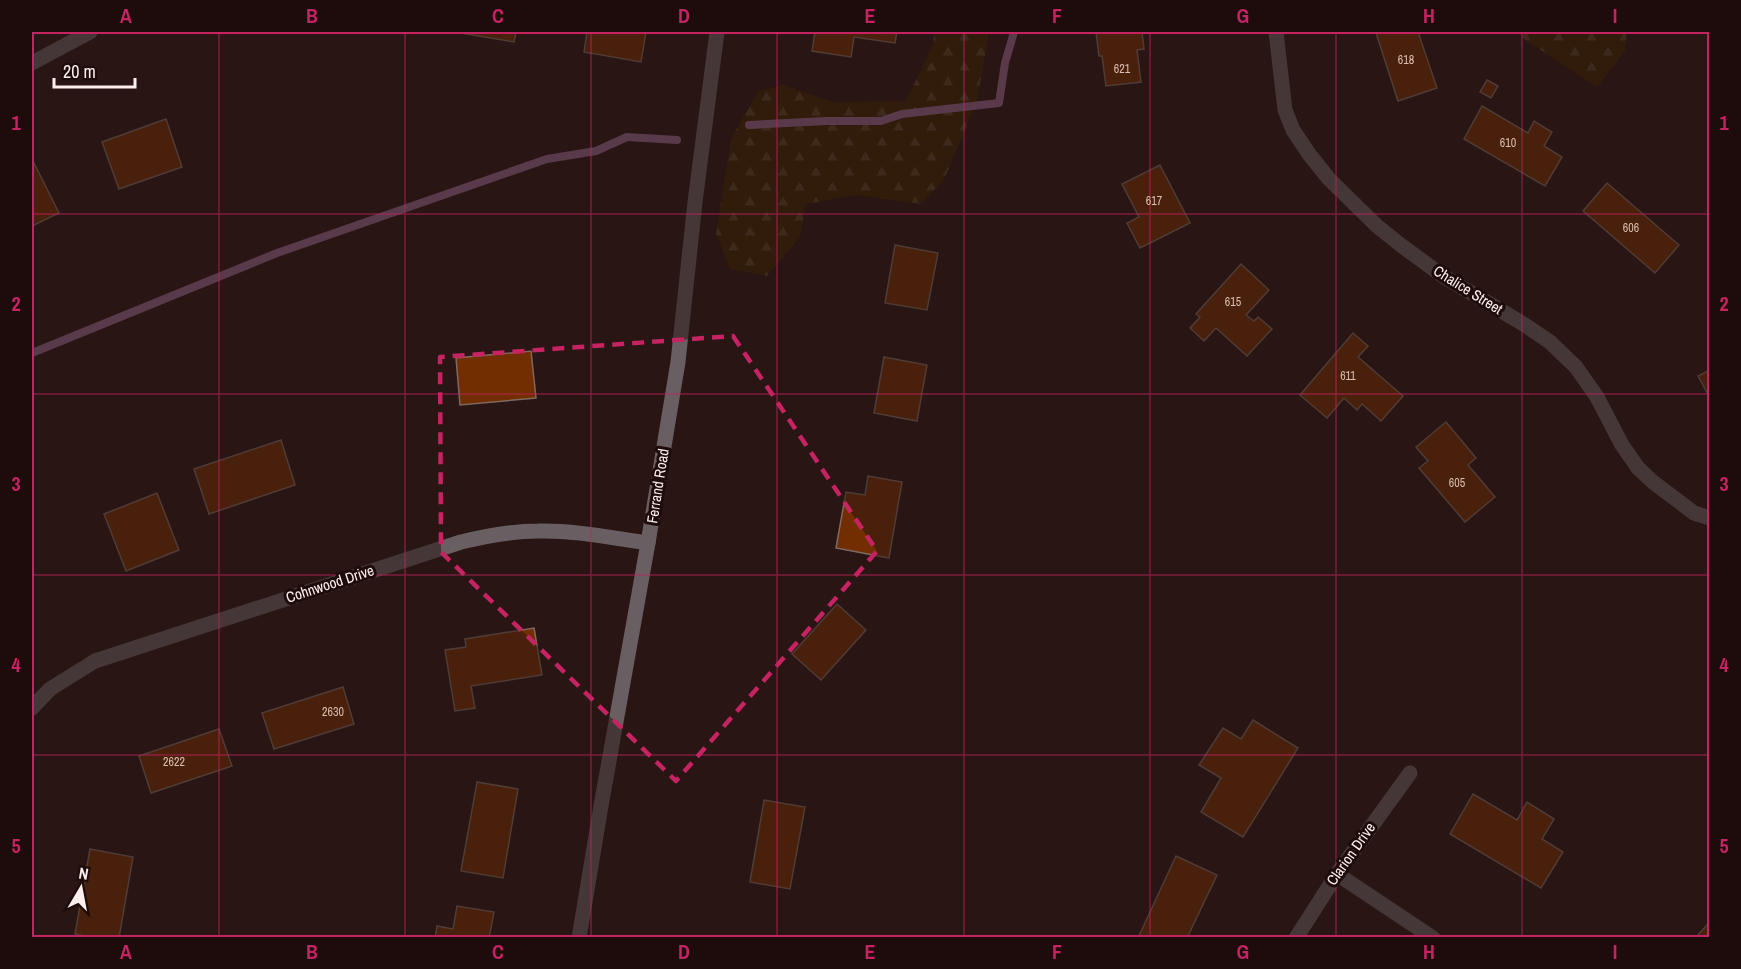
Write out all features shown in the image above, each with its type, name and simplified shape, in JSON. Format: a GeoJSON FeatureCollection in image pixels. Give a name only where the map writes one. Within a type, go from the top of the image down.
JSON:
{"type":"FeatureCollection","features":[{"type":"Feature","properties":{"kind":"street"},"geometry":{"type":"LineString","coordinates":[[32,63],[90,32]]}},
{"type":"Feature","properties":{"kind":"street","name":"Ferrand Road"},"geometry":{"type":"LineString","coordinates":[[579,938],[678,362],[695,202],[717,32]]}},
{"type":"Feature","properties":{"kind":"street","name":"Chalice Street"},"geometry":{"type":"LineString","coordinates":[[1276,32],[1285,110],[1293,130],[1329,179],[1401,246],[1443,276],[1550,342],[1576,367],[1597,397],[1622,445],[1638,468],[1694,513],[1710,518]]}},
{"type":"Feature","properties":{"kind":"street","name":"Cohnwood Drive"},"geometry":{"type":"LineString","coordinates":[[32,708],[50,689],[95,661],[460,542],[498,534],[540,531],[648,543]]}},
{"type":"Feature","properties":{"kind":"street","name":"Clarion Drive"},"geometry":{"type":"LineString","coordinates":[[1296,938],[1337,874],[1410,773]]}},
{"type":"Feature","properties":{"kind":"street"},"geometry":{"type":"LineString","coordinates":[[1337,874],[1432,938]]}},
{"type":"Feature","properties":{"kind":"highlighted area"},"geometry":{"type":"Polygon","coordinates":[[[733,336],[877,551],[676,781],[441,552],[440,357],[733,336]]]}},
{"type":"Feature","properties":{"kind":"green space"},"geometry":{"type":"Polygon","coordinates":[[[934,32],[989,32],[977,101],[944,180],[921,204],[857,195],[806,204],[800,237],[767,276],[730,269],[716,234],[731,139],[758,91],[783,85],[833,102],[906,101],[933,44],[934,32]]]}},
{"type":"Feature","properties":{"kind":"green space"},"geometry":{"type":"Polygon","coordinates":[[[1516,32],[1627,32],[1625,51],[1597,87],[1516,32]]]}},
{"type":"Feature","properties":{"kind":"building"},"geometry":{"type":"Polygon","coordinates":[[[455,32],[516,32],[514,42],[455,32]]]}},
{"type":"Feature","properties":{"kind":"building"},"geometry":{"type":"Polygon","coordinates":[[[587,32],[646,32],[641,62],[584,52],[587,32]]]}},
{"type":"Feature","properties":{"kind":"building"},"geometry":{"type":"Polygon","coordinates":[[[815,32],[897,32],[895,43],[854,37],[851,57],[812,51],[815,32]]]}},
{"type":"Feature","properties":{"kind":"building"},"geometry":{"type":"Polygon","coordinates":[[[1096,32],[1142,32],[1144,49],[1137,50],[1141,82],[1106,86],[1096,32]]]}},
{"type":"Feature","properties":{"kind":"building"},"geometry":{"type":"Polygon","coordinates":[[[1418,32],[1437,88],[1398,101],[1376,33],[1418,32]]]}},
{"type":"Feature","properties":{"kind":"building"},"geometry":{"type":"Polygon","coordinates":[[[1487,80],[1498,86],[1491,98],[1480,92],[1487,80]]]}},
{"type":"Feature","properties":{"kind":"building"},"geometry":{"type":"Polygon","coordinates":[[[1482,106],[1528,133],[1534,121],[1552,132],[1544,146],[1562,157],[1545,186],[1464,139],[1482,106]]]}},
{"type":"Feature","properties":{"kind":"building"},"geometry":{"type":"Polygon","coordinates":[[[166,119],[182,167],[119,189],[102,142],[166,119]]]}},
{"type":"Feature","properties":{"kind":"building"},"geometry":{"type":"Polygon","coordinates":[[[32,162],[59,213],[32,226],[32,162]]]}},
{"type":"Feature","properties":{"kind":"building"},"geometry":{"type":"Polygon","coordinates":[[[1160,165],[1190,223],[1140,248],[1127,223],[1139,217],[1122,184],[1160,165]]]}},
{"type":"Feature","properties":{"kind":"building"},"geometry":{"type":"Polygon","coordinates":[[[1607,183],[1679,245],[1655,273],[1583,211],[1607,183]]]}},
{"type":"Feature","properties":{"kind":"building"},"geometry":{"type":"Polygon","coordinates":[[[895,245],[938,253],[927,310],[885,303],[895,245]]]}},
{"type":"Feature","properties":{"kind":"building"},"geometry":{"type":"Polygon","coordinates":[[[1241,264],[1269,290],[1246,315],[1254,321],[1258,317],[1272,329],[1247,356],[1216,328],[1204,341],[1190,328],[1200,317],[1196,314],[1241,264]]]}},
{"type":"Feature","properties":{"kind":"building"},"geometry":{"type":"Polygon","coordinates":[[[1353,333],[1368,346],[1358,357],[1403,396],[1381,421],[1362,404],[1357,410],[1344,398],[1327,418],[1300,395],[1353,333]]]}},
{"type":"Feature","properties":{"kind":"building"},"geometry":{"type":"Polygon","coordinates":[[[531,351],[536,398],[460,405],[456,358],[531,351]]]}},
{"type":"Feature","properties":{"kind":"building"},"geometry":{"type":"Polygon","coordinates":[[[884,357],[927,365],[917,421],[874,413],[884,357]]]}},
{"type":"Feature","properties":{"kind":"building"},"geometry":{"type":"Polygon","coordinates":[[[1710,370],[1710,398],[1698,376],[1710,370]]]}},
{"type":"Feature","properties":{"kind":"building"},"geometry":{"type":"Polygon","coordinates":[[[1446,422],[1476,458],[1468,465],[1495,497],[1465,522],[1419,468],[1428,461],[1416,447],[1446,422]]]}},
{"type":"Feature","properties":{"kind":"building"},"geometry":{"type":"Polygon","coordinates":[[[281,440],[295,485],[209,514],[194,469],[281,440]]]}},
{"type":"Feature","properties":{"kind":"building"},"geometry":{"type":"Polygon","coordinates":[[[868,476],[902,482],[889,558],[836,548],[846,492],[865,495],[868,476]]]}},
{"type":"Feature","properties":{"kind":"building"},"geometry":{"type":"Polygon","coordinates":[[[157,493],[179,550],[126,571],[104,514],[157,493]]]}},
{"type":"Feature","properties":{"kind":"building"},"geometry":{"type":"Polygon","coordinates":[[[837,604],[866,630],[821,680],[792,654],[837,604]]]}},
{"type":"Feature","properties":{"kind":"building"},"geometry":{"type":"Polygon","coordinates":[[[534,628],[542,675],[471,686],[475,708],[455,711],[445,650],[466,647],[465,639],[534,628]]]}},
{"type":"Feature","properties":{"kind":"building"},"geometry":{"type":"Polygon","coordinates":[[[343,687],[354,724],[274,749],[262,713],[343,687]]]}},
{"type":"Feature","properties":{"kind":"building"},"geometry":{"type":"Polygon","coordinates":[[[1253,720],[1298,748],[1243,837],[1201,812],[1221,778],[1199,765],[1223,728],[1241,739],[1253,720]]]}},
{"type":"Feature","properties":{"kind":"building"},"geometry":{"type":"Polygon","coordinates":[[[219,729],[232,766],[151,793],[139,756],[219,729]]]}},
{"type":"Feature","properties":{"kind":"building"},"geometry":{"type":"Polygon","coordinates":[[[477,782],[518,789],[503,878],[461,871],[477,782]]]}},
{"type":"Feature","properties":{"kind":"building"},"geometry":{"type":"Polygon","coordinates":[[[1473,794],[1517,820],[1527,802],[1554,819],[1542,839],[1563,852],[1541,888],[1450,834],[1473,794]]]}},
{"type":"Feature","properties":{"kind":"building"},"geometry":{"type":"Polygon","coordinates":[[[764,800],[805,807],[790,889],[750,882],[764,800]]]}},
{"type":"Feature","properties":{"kind":"building"},"geometry":{"type":"Polygon","coordinates":[[[90,849],[133,857],[119,938],[95,938],[75,934],[90,849]]]}},
{"type":"Feature","properties":{"kind":"building"},"geometry":{"type":"Polygon","coordinates":[[[1176,856],[1217,875],[1187,938],[1138,938],[1176,856]]]}},
{"type":"Feature","properties":{"kind":"building"},"geometry":{"type":"Polygon","coordinates":[[[457,906],[494,912],[489,938],[435,938],[437,926],[453,929],[457,906]]]}},
{"type":"Feature","properties":{"kind":"building"},"geometry":{"type":"Polygon","coordinates":[[[1710,922],[1710,938],[1695,938],[1710,922]]]}},
{"type":"Feature","properties":{"kind":"waterway"},"geometry":{"type":"LineString","coordinates":[[749,125],[881,121],[902,114],[999,103],[1005,63],[1014,32]]}},
{"type":"Feature","properties":{"kind":"waterway"},"geometry":{"type":"LineString","coordinates":[[32,353],[277,253],[547,159],[596,151],[627,137],[677,140]]}}]}
